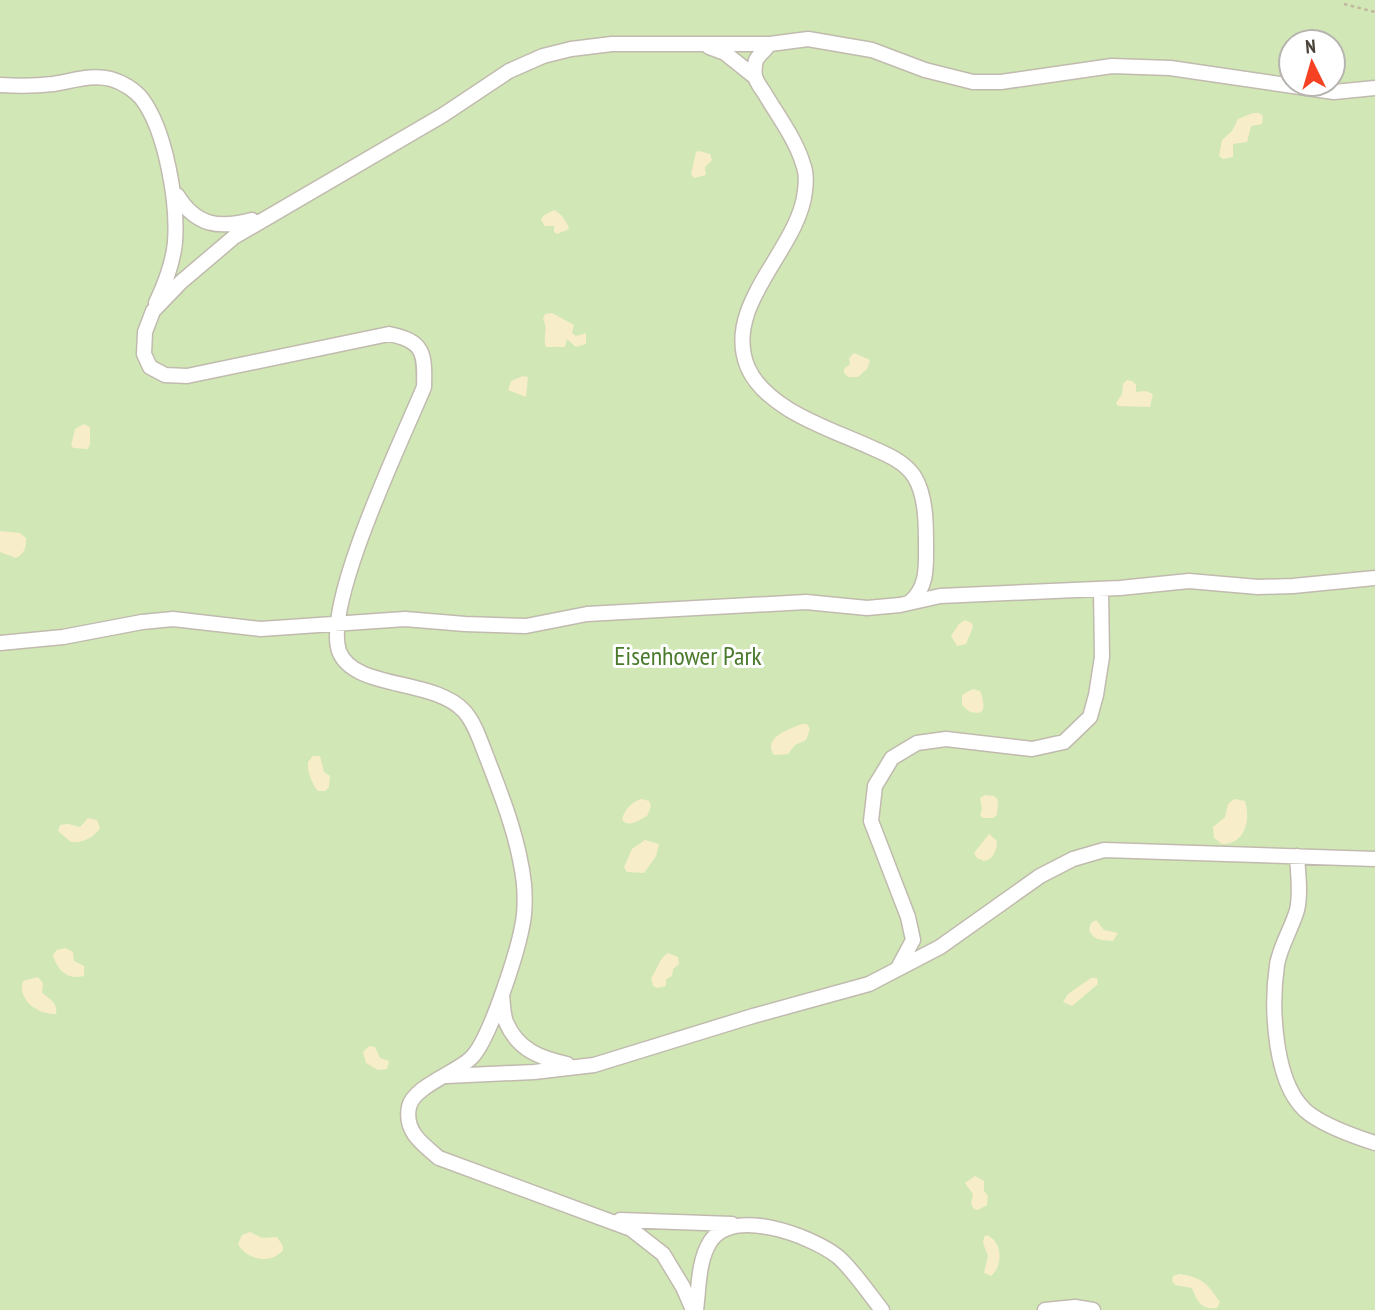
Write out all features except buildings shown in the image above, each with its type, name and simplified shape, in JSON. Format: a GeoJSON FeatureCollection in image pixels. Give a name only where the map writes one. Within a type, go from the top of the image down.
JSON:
{"type":"FeatureCollection","features":[{"type":"Feature","properties":{"kind":"lane"},"geometry":{"type":"LineString","coordinates":[[153,311],[181,282],[234,237],[443,116],[509,71],[542,56],[571,49],[612,44],[770,44],[808,39],[872,50],[925,69],[973,82],[1002,82],[1112,66],[1170,68],[1334,92],[1375,88]]}},
{"type":"Feature","properties":{"kind":"lane"},"geometry":{"type":"LineString","coordinates":[[698,44],[725,53],[754,77],[791,138],[804,166],[806,190],[801,210],[751,303],[744,329],[743,350],[748,368],[767,394],[783,407],[884,453],[903,464],[914,477],[921,496],[926,526],[926,578],[918,595],[909,603]]}},
{"type":"Feature","properties":{"kind":"lane"},"geometry":{"type":"LineString","coordinates":[[754,77],[755,61],[770,44]]}},
{"type":"Feature","properties":{"kind":"lane"},"geometry":{"type":"LineString","coordinates":[[0,85],[51,85],[91,77],[111,79],[127,86],[142,99],[156,127],[174,191],[176,211],[175,245],[168,274],[145,332],[144,354],[150,367],[165,375],[187,376],[389,334],[408,338],[420,347],[425,365],[424,387],[352,560],[340,605],[339,650],[346,662],[369,678],[403,683],[442,694],[464,711],[476,731],[510,816],[524,886],[523,926],[485,1035],[472,1058],[419,1091],[410,1104],[409,1125],[419,1142],[439,1158],[631,1229],[663,1254],[694,1310]]}},
{"type":"Feature","properties":{"kind":"lane"},"geometry":{"type":"LineString","coordinates":[[174,191],[186,209],[204,221],[230,226],[273,215]]}},
{"type":"Feature","properties":{"kind":"lane"},"geometry":{"type":"LineString","coordinates":[[926,578],[940,596]]}},
{"type":"Feature","properties":{"kind":"lane"},"geometry":{"type":"LineString","coordinates":[[0,643],[64,638],[111,627],[173,619],[261,629],[405,619],[526,625],[587,614],[806,602],[867,608],[940,596],[1101,589],[1189,581],[1258,587],[1375,578]]}},
{"type":"Feature","properties":{"kind":"lane"},"geometry":{"type":"LineString","coordinates":[[897,970],[913,940],[908,917],[871,821],[875,786],[892,758],[917,743],[946,739],[1031,749],[1064,742],[1090,717],[1096,695],[1102,657],[1101,589]]}},
{"type":"Feature","properties":{"kind":"lane"},"geometry":{"type":"LineString","coordinates":[[446,1076],[534,1072],[594,1065],[752,1016],[869,984],[940,947],[1040,876],[1073,859],[1104,850],[1375,859]]}},
{"type":"Feature","properties":{"kind":"lane"},"geometry":{"type":"LineString","coordinates":[[1297,856],[1297,909],[1278,963],[1275,989],[1280,1062],[1292,1092],[1310,1114],[1347,1134],[1375,1143]]}},
{"type":"Feature","properties":{"kind":"lane"},"geometry":{"type":"LineString","coordinates":[[501,993],[505,1021],[517,1040],[538,1057],[577,1067]]}},
{"type":"Feature","properties":{"kind":"lane"},"geometry":{"type":"LineString","coordinates":[[604,1219],[758,1225],[794,1234],[838,1257],[882,1310]]}},
{"type":"Feature","properties":{"kind":"lane"},"geometry":{"type":"LineString","coordinates":[[694,1310],[703,1256],[711,1240],[725,1228],[758,1225]]}},
{"type":"Feature","properties":{"kind":"lane"},"geometry":{"type":"LineString","coordinates":[[1045,1310],[1075,1307],[1093,1310]]}},
{"type":"Feature","properties":{"kind":"path"},"geometry":{"type":"LineString","coordinates":[[1344,4],[1375,12]]}},
{"type":"Feature","properties":{"kind":"green space","name":"Eisenhower Park"},"geometry":{"type":"Polygon","coordinates":[[[0,0],[1375,0],[1375,1310],[0,1310],[0,0]]]}},
{"type":"Feature","properties":{"kind":"sand"},"geometry":{"type":"Polygon","coordinates":[[[1253,113],[1263,116],[1262,124],[1251,126],[1247,142],[1233,144],[1233,157],[1223,159],[1219,156],[1222,140],[1232,131],[1238,119],[1253,113]]]}},
{"type":"Feature","properties":{"kind":"sand"},"geometry":{"type":"Polygon","coordinates":[[[696,152],[710,154],[712,160],[705,167],[706,175],[694,178],[691,174],[696,152]]]}},
{"type":"Feature","properties":{"kind":"sand"},"geometry":{"type":"Polygon","coordinates":[[[554,210],[563,218],[569,229],[557,234],[554,232],[554,226],[545,226],[541,220],[543,216],[554,210]]]}},
{"type":"Feature","properties":{"kind":"sand"},"geometry":{"type":"Polygon","coordinates":[[[552,313],[574,325],[572,333],[576,336],[586,333],[586,344],[576,347],[567,339],[565,347],[546,347],[543,319],[545,314],[552,313]]]}},
{"type":"Feature","properties":{"kind":"sand"},"geometry":{"type":"Polygon","coordinates":[[[854,353],[870,360],[867,369],[858,377],[848,377],[844,369],[850,364],[849,358],[854,353]]]}},
{"type":"Feature","properties":{"kind":"sand"},"geometry":{"type":"Polygon","coordinates":[[[523,376],[528,377],[526,397],[508,390],[511,381],[523,376]]]}},
{"type":"Feature","properties":{"kind":"sand"},"geometry":{"type":"Polygon","coordinates":[[[1127,380],[1136,385],[1136,392],[1146,391],[1153,394],[1150,407],[1118,406],[1116,403],[1127,380]]]}},
{"type":"Feature","properties":{"kind":"sand"},"geometry":{"type":"Polygon","coordinates":[[[84,424],[90,427],[88,449],[74,448],[71,446],[75,429],[84,424]]]}},
{"type":"Feature","properties":{"kind":"sand"},"geometry":{"type":"Polygon","coordinates":[[[0,531],[20,533],[26,538],[24,550],[19,556],[16,558],[0,552],[0,531]]]}},
{"type":"Feature","properties":{"kind":"sand"},"geometry":{"type":"Polygon","coordinates":[[[965,620],[972,623],[973,627],[966,644],[957,646],[951,636],[965,620]]]}},
{"type":"Feature","properties":{"kind":"sand"},"geometry":{"type":"Polygon","coordinates":[[[973,689],[980,691],[983,698],[983,710],[979,713],[970,712],[962,705],[962,695],[973,689]]]}},
{"type":"Feature","properties":{"kind":"sand"},"geometry":{"type":"Polygon","coordinates":[[[807,724],[810,729],[806,740],[795,745],[788,754],[774,755],[771,744],[774,739],[807,724]]]}},
{"type":"Feature","properties":{"kind":"sand"},"geometry":{"type":"Polygon","coordinates":[[[313,756],[320,756],[324,772],[330,776],[329,787],[325,791],[318,791],[310,777],[308,762],[313,756]]]}},
{"type":"Feature","properties":{"kind":"sand"},"geometry":{"type":"Polygon","coordinates":[[[985,795],[994,796],[998,800],[997,815],[993,818],[983,818],[980,815],[980,798],[985,795]]]}},
{"type":"Feature","properties":{"kind":"sand"},"geometry":{"type":"Polygon","coordinates":[[[642,799],[649,801],[651,806],[647,816],[631,823],[622,820],[629,806],[642,799]]]}},
{"type":"Feature","properties":{"kind":"sand"},"geometry":{"type":"Polygon","coordinates":[[[1234,799],[1245,801],[1246,823],[1241,836],[1230,843],[1222,844],[1214,838],[1213,827],[1225,817],[1228,804],[1234,799]]]}},
{"type":"Feature","properties":{"kind":"sand"},"geometry":{"type":"Polygon","coordinates":[[[88,818],[97,820],[100,828],[87,839],[71,842],[58,831],[60,825],[80,827],[88,818]]]}},
{"type":"Feature","properties":{"kind":"sand"},"geometry":{"type":"Polygon","coordinates":[[[989,834],[997,841],[996,848],[992,857],[984,861],[974,853],[989,834]]]}},
{"type":"Feature","properties":{"kind":"sand"},"geometry":{"type":"Polygon","coordinates":[[[645,840],[659,844],[656,856],[644,873],[627,872],[624,867],[632,849],[645,840]]]}},
{"type":"Feature","properties":{"kind":"sand"},"geometry":{"type":"Polygon","coordinates":[[[1096,920],[1104,930],[1118,933],[1113,941],[1099,939],[1091,934],[1091,923],[1096,920]]]}},
{"type":"Feature","properties":{"kind":"sand"},"geometry":{"type":"Polygon","coordinates":[[[65,948],[73,952],[74,961],[84,966],[84,976],[73,977],[57,966],[53,955],[57,950],[65,948]]]}},
{"type":"Feature","properties":{"kind":"sand"},"geometry":{"type":"Polygon","coordinates":[[[668,953],[678,957],[679,964],[673,969],[672,976],[666,979],[666,986],[657,988],[653,986],[651,978],[662,958],[668,953]]]}},
{"type":"Feature","properties":{"kind":"sand"},"geometry":{"type":"Polygon","coordinates":[[[38,977],[43,983],[42,993],[55,1004],[56,1014],[36,1009],[23,994],[23,981],[38,977]]]}},
{"type":"Feature","properties":{"kind":"sand"},"geometry":{"type":"Polygon","coordinates":[[[1091,978],[1097,978],[1098,984],[1072,1006],[1063,1002],[1068,994],[1091,978]]]}},
{"type":"Feature","properties":{"kind":"sand"},"geometry":{"type":"Polygon","coordinates":[[[369,1046],[375,1047],[380,1058],[389,1061],[387,1069],[378,1070],[366,1063],[363,1052],[369,1046]]]}},
{"type":"Feature","properties":{"kind":"sand"},"geometry":{"type":"Polygon","coordinates":[[[975,1176],[984,1181],[984,1191],[988,1196],[987,1205],[978,1210],[971,1204],[973,1194],[965,1183],[975,1176]]]}},
{"type":"Feature","properties":{"kind":"sand"},"geometry":{"type":"Polygon","coordinates":[[[250,1232],[262,1238],[277,1237],[283,1250],[266,1259],[247,1254],[238,1244],[242,1235],[250,1232]]]}},
{"type":"Feature","properties":{"kind":"sand"},"geometry":{"type":"Polygon","coordinates":[[[987,1235],[996,1243],[1000,1254],[998,1266],[991,1276],[984,1273],[988,1256],[983,1243],[987,1235]]]}},
{"type":"Feature","properties":{"kind":"sand"},"geometry":{"type":"Polygon","coordinates":[[[1180,1274],[1204,1283],[1220,1302],[1217,1308],[1207,1308],[1200,1304],[1192,1288],[1175,1285],[1173,1276],[1180,1274]]]}}]}
